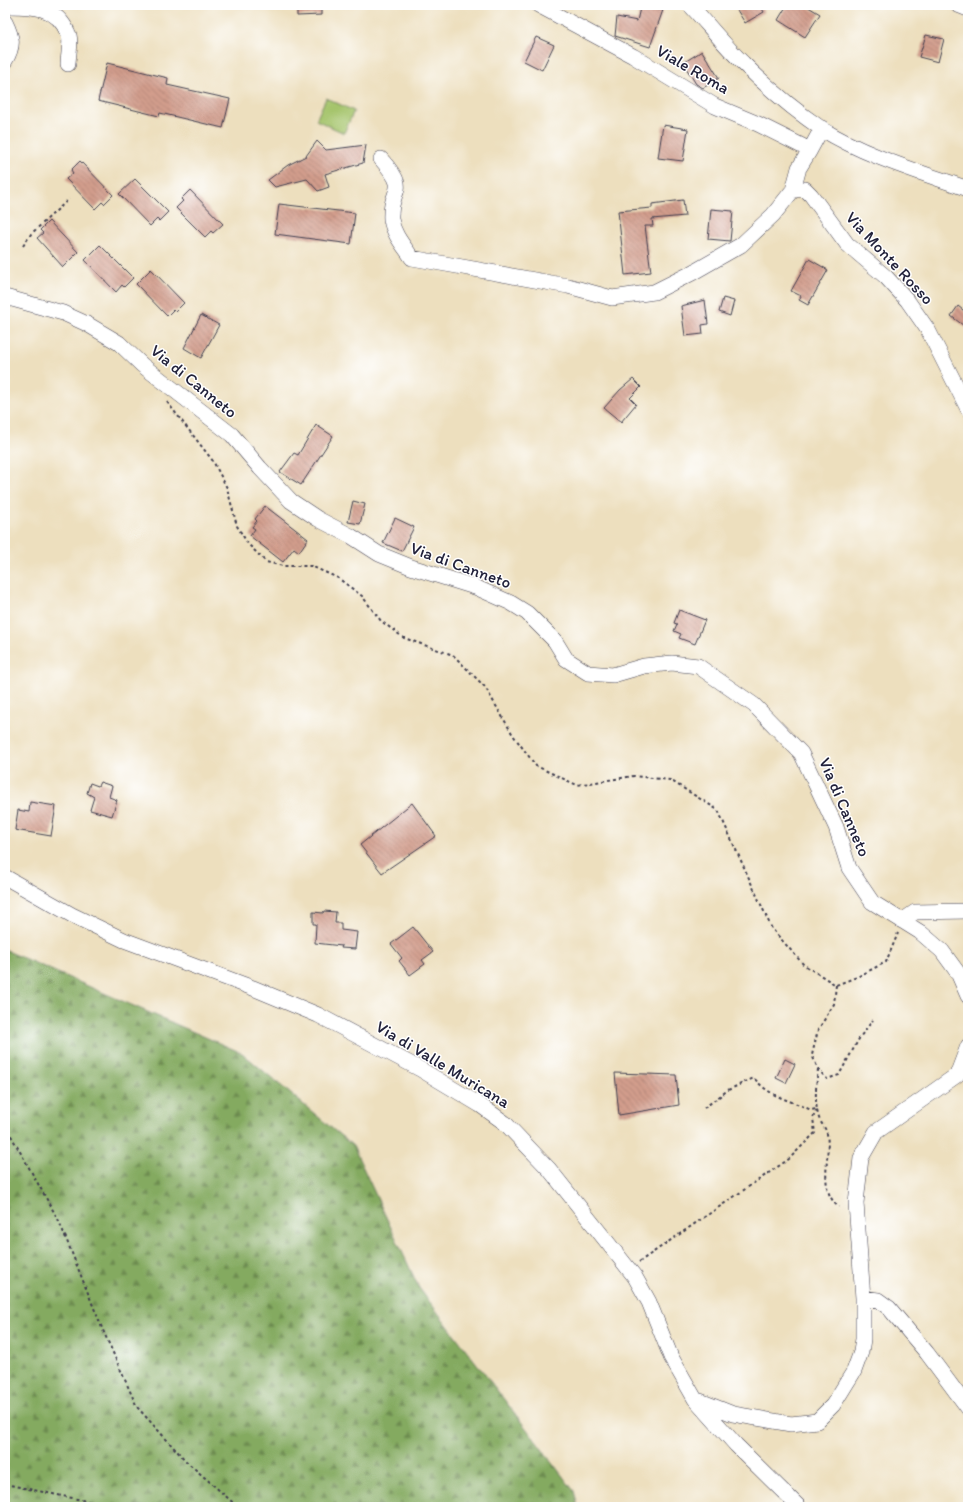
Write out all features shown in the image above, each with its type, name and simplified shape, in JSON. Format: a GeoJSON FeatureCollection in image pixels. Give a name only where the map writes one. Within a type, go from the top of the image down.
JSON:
{"type":"FeatureCollection","features":[{"type":"Feature","properties":{"kind":"street","name":"Viale Roma"},"geometry":{"type":"LineString","coordinates":[[538,5],[633,56],[716,106],[758,124],[810,150]]}},
{"type":"Feature","properties":{"kind":"street"},"geometry":{"type":"LineString","coordinates":[[690,5],[742,63],[774,92],[822,128],[846,142],[915,170],[968,188]]}},
{"type":"Feature","properties":{"kind":"street"},"geometry":{"type":"LineString","coordinates":[[958,5],[968,9]]}},
{"type":"Feature","properties":{"kind":"street"},"geometry":{"type":"LineString","coordinates":[[5,6],[37,6],[54,15],[69,34],[68,64]]}},
{"type":"Feature","properties":{"kind":"street"},"geometry":{"type":"LineString","coordinates":[[5,22],[13,39],[9,55],[5,61]]}},
{"type":"Feature","properties":{"kind":"street"},"geometry":{"type":"LineString","coordinates":[[382,159],[394,174],[399,184],[391,219],[398,239],[412,258],[568,286],[612,298],[654,292],[741,246],[773,215],[793,190],[799,168],[822,128]]}},
{"type":"Feature","properties":{"kind":"street","name":"Via Monte Rosso"},"geometry":{"type":"LineString","coordinates":[[793,190],[804,190],[811,195],[847,244],[886,277],[907,300],[928,330],[968,409]]}},
{"type":"Feature","properties":{"kind":"street","name":"Via di Canneto"},"geometry":{"type":"LineString","coordinates":[[5,297],[63,313],[87,324],[119,343],[142,365],[232,435],[291,501],[318,519],[351,536],[379,554],[411,567],[475,587],[511,603],[527,613],[555,640],[566,659],[588,673],[613,675],[644,666],[672,663],[702,669],[754,705],[802,753],[836,827],[849,868],[872,902],[920,932],[942,951],[958,973],[968,996]]}},
{"type":"Feature","properties":{"kind":"street","name":"Via di Valle Muricana"},"geometry":{"type":"LineString","coordinates":[[5,877],[72,915],[128,942],[253,988],[312,1013],[420,1069],[480,1105],[505,1123],[526,1144],[630,1269],[645,1293],[671,1357],[695,1399],[736,1445],[799,1507]]}},
{"type":"Feature","properties":{"kind":"street"},"geometry":{"type":"LineString","coordinates":[[902,921],[915,912],[968,911]]}},
{"type":"Feature","properties":{"kind":"street"},"geometry":{"type":"LineString","coordinates":[[695,1399],[723,1412],[772,1422],[802,1424],[821,1419],[841,1394],[858,1363],[863,1339],[863,1298],[856,1202],[861,1158],[876,1132],[957,1075],[968,1046]]}},
{"type":"Feature","properties":{"kind":"street"},"geometry":{"type":"LineString","coordinates":[[863,1298],[878,1300],[889,1308],[924,1348],[968,1408]]}},
{"type":"Feature","properties":{"kind":"path"},"geometry":{"type":"LineString","coordinates":[[23,246],[31,234],[69,199]]}},
{"type":"Feature","properties":{"kind":"path"},"geometry":{"type":"LineString","coordinates":[[166,401],[213,461],[227,488],[238,526],[248,544],[266,562],[283,566],[311,566],[338,578],[362,596],[382,620],[404,638],[453,655],[485,687],[513,735],[536,766],[577,784],[634,776],[670,780],[718,810],[772,929],[804,965],[836,985]]}},
{"type":"Feature","properties":{"kind":"path"},"geometry":{"type":"LineString","coordinates":[[836,985],[857,977],[886,962],[893,949],[902,921]]}},
{"type":"Feature","properties":{"kind":"path"},"geometry":{"type":"LineString","coordinates":[[836,985],[834,1004],[818,1030],[812,1056],[818,1069],[827,1079],[839,1075],[860,1037],[873,1020]]}},
{"type":"Feature","properties":{"kind":"path"},"geometry":{"type":"LineString","coordinates":[[818,1069],[816,1091],[817,1109],[819,1119],[827,1132],[827,1189],[831,1201],[839,1207]]}},
{"type":"Feature","properties":{"kind":"path"},"geometry":{"type":"LineString","coordinates":[[704,1108],[728,1090],[754,1078],[762,1087],[778,1098],[798,1103],[812,1110],[817,1109]]}},
{"type":"Feature","properties":{"kind":"path"},"geometry":{"type":"LineString","coordinates":[[630,1269],[789,1159],[815,1133],[813,1118],[817,1109]]}},
{"type":"Feature","properties":{"kind":"path"},"geometry":{"type":"LineString","coordinates":[[5,1125],[59,1221],[102,1328],[138,1407],[186,1461],[238,1507]]}},
{"type":"Feature","properties":{"kind":"path"},"geometry":{"type":"LineString","coordinates":[[5,1484],[96,1503],[104,1507]]}},
{"type":"Feature","properties":{"kind":"green space"},"geometry":{"type":"Polygon","coordinates":[[[326,98],[354,111],[344,133],[316,120],[326,98]]]}},
{"type":"Feature","properties":{"kind":"green space"},"geometry":{"type":"Polygon","coordinates":[[[5,950],[242,1053],[353,1146],[419,1288],[574,1491],[578,1507],[5,1507],[5,950]]]}},
{"type":"Feature","properties":{"kind":"building"},"geometry":{"type":"Polygon","coordinates":[[[297,5],[321,5],[321,15],[297,16],[297,5]]]}},
{"type":"Feature","properties":{"kind":"building"},"geometry":{"type":"Polygon","coordinates":[[[734,5],[760,5],[764,12],[745,23],[734,5]]]}},
{"type":"Feature","properties":{"kind":"building"},"geometry":{"type":"Polygon","coordinates":[[[787,5],[805,5],[820,14],[805,37],[778,20],[787,5]]]}},
{"type":"Feature","properties":{"kind":"building"},"geometry":{"type":"Polygon","coordinates":[[[640,8],[663,10],[650,47],[615,36],[617,17],[637,21],[640,8]]]}},
{"type":"Feature","properties":{"kind":"building"},"geometry":{"type":"Polygon","coordinates":[[[926,35],[944,39],[938,62],[919,57],[926,35]]]}},
{"type":"Feature","properties":{"kind":"building"},"geometry":{"type":"Polygon","coordinates":[[[536,37],[554,45],[542,70],[524,61],[536,37]]]}},
{"type":"Feature","properties":{"kind":"building"},"geometry":{"type":"Polygon","coordinates":[[[702,51],[719,78],[703,88],[696,84],[683,63],[702,51]]]}},
{"type":"Feature","properties":{"kind":"building"},"geometry":{"type":"Polygon","coordinates":[[[107,63],[168,78],[167,85],[230,99],[223,128],[160,113],[159,116],[98,101],[107,63]]]}},
{"type":"Feature","properties":{"kind":"building"},"geometry":{"type":"Polygon","coordinates":[[[663,125],[688,129],[683,161],[658,158],[663,125]]]}},
{"type":"Feature","properties":{"kind":"building"},"geometry":{"type":"Polygon","coordinates":[[[317,141],[326,150],[366,145],[363,163],[325,174],[329,187],[318,191],[307,179],[275,187],[268,180],[288,165],[306,156],[317,141]]]}},
{"type":"Feature","properties":{"kind":"building"},"geometry":{"type":"Polygon","coordinates":[[[80,161],[113,195],[104,204],[102,202],[95,209],[66,179],[73,173],[71,170],[80,161]]]}},
{"type":"Feature","properties":{"kind":"building"},"geometry":{"type":"Polygon","coordinates":[[[135,179],[168,212],[159,221],[157,219],[150,226],[119,194],[135,179]]]}},
{"type":"Feature","properties":{"kind":"building"},"geometry":{"type":"Polygon","coordinates":[[[190,190],[223,224],[213,233],[211,231],[205,237],[176,208],[183,201],[181,199],[190,190]]]}},
{"type":"Feature","properties":{"kind":"building"},"geometry":{"type":"Polygon","coordinates":[[[683,200],[685,216],[652,219],[653,226],[645,226],[651,272],[625,275],[618,211],[652,208],[652,204],[683,200]]]}},
{"type":"Feature","properties":{"kind":"building"},"geometry":{"type":"Polygon","coordinates":[[[279,204],[355,213],[351,244],[275,234],[279,204]]]}},
{"type":"Feature","properties":{"kind":"building"},"geometry":{"type":"Polygon","coordinates":[[[711,209],[733,211],[730,241],[708,239],[711,209]]]}},
{"type":"Feature","properties":{"kind":"building"},"geometry":{"type":"Polygon","coordinates":[[[49,221],[78,252],[63,267],[37,238],[43,233],[40,230],[49,221]]]}},
{"type":"Feature","properties":{"kind":"building"},"geometry":{"type":"Polygon","coordinates":[[[100,245],[133,278],[124,287],[122,285],[116,292],[85,260],[100,245]]]}},
{"type":"Feature","properties":{"kind":"building"},"geometry":{"type":"Polygon","coordinates":[[[809,259],[828,270],[808,305],[799,300],[801,296],[791,291],[809,259]]]}},
{"type":"Feature","properties":{"kind":"building"},"geometry":{"type":"Polygon","coordinates":[[[151,269],[184,303],[175,312],[173,310],[167,316],[136,284],[151,269]]]}},
{"type":"Feature","properties":{"kind":"building"},"geometry":{"type":"Polygon","coordinates":[[[723,298],[734,301],[730,316],[719,312],[723,298]]]}},
{"type":"Feature","properties":{"kind":"building"},"geometry":{"type":"Polygon","coordinates":[[[705,300],[708,324],[702,325],[703,334],[685,336],[681,306],[705,300]]]}},
{"type":"Feature","properties":{"kind":"building"},"geometry":{"type":"Polygon","coordinates":[[[958,306],[968,314],[968,329],[951,316],[958,306]]]}},
{"type":"Feature","properties":{"kind":"building"},"geometry":{"type":"Polygon","coordinates":[[[201,315],[219,325],[201,358],[184,348],[201,315]]]}},
{"type":"Feature","properties":{"kind":"building"},"geometry":{"type":"Polygon","coordinates":[[[633,379],[641,387],[630,398],[636,404],[621,422],[604,408],[620,390],[633,379]]]}},
{"type":"Feature","properties":{"kind":"building"},"geometry":{"type":"Polygon","coordinates":[[[316,425],[333,436],[301,485],[280,472],[294,453],[298,455],[316,425]]]}},
{"type":"Feature","properties":{"kind":"building"},"geometry":{"type":"Polygon","coordinates":[[[353,501],[365,504],[360,524],[348,522],[353,501]]]}},
{"type":"Feature","properties":{"kind":"building"},"geometry":{"type":"Polygon","coordinates":[[[265,506],[308,539],[299,552],[294,548],[283,562],[250,536],[255,529],[252,527],[257,521],[255,519],[265,506]]]}},
{"type":"Feature","properties":{"kind":"building"},"geometry":{"type":"Polygon","coordinates":[[[395,518],[414,527],[402,551],[383,543],[395,518]]]}},
{"type":"Feature","properties":{"kind":"building"},"geometry":{"type":"Polygon","coordinates":[[[679,610],[705,620],[695,644],[679,638],[681,634],[674,631],[677,624],[674,623],[679,610]]]}},
{"type":"Feature","properties":{"kind":"building"},"geometry":{"type":"Polygon","coordinates":[[[100,782],[112,786],[109,797],[117,800],[112,816],[90,810],[94,797],[87,793],[90,783],[98,786],[100,782]]]}},
{"type":"Feature","properties":{"kind":"building"},"geometry":{"type":"Polygon","coordinates":[[[30,802],[56,806],[51,836],[15,830],[18,810],[29,812],[30,802]]]}},
{"type":"Feature","properties":{"kind":"building"},"geometry":{"type":"Polygon","coordinates":[[[412,803],[436,836],[382,873],[360,845],[412,803]]]}},
{"type":"Feature","properties":{"kind":"building"},"geometry":{"type":"Polygon","coordinates":[[[324,911],[336,912],[335,923],[341,923],[341,930],[357,932],[355,949],[315,943],[316,924],[313,924],[313,912],[323,913],[324,911]]]}},
{"type":"Feature","properties":{"kind":"building"},"geometry":{"type":"Polygon","coordinates":[[[413,927],[433,952],[422,960],[425,964],[410,975],[399,961],[402,958],[391,944],[413,927]]]}},
{"type":"Feature","properties":{"kind":"building"},"geometry":{"type":"Polygon","coordinates":[[[785,1059],[795,1064],[786,1083],[776,1078],[785,1059]]]}},
{"type":"Feature","properties":{"kind":"building"},"geometry":{"type":"Polygon","coordinates":[[[615,1073],[676,1075],[679,1105],[619,1115],[615,1073]]]}}]}
